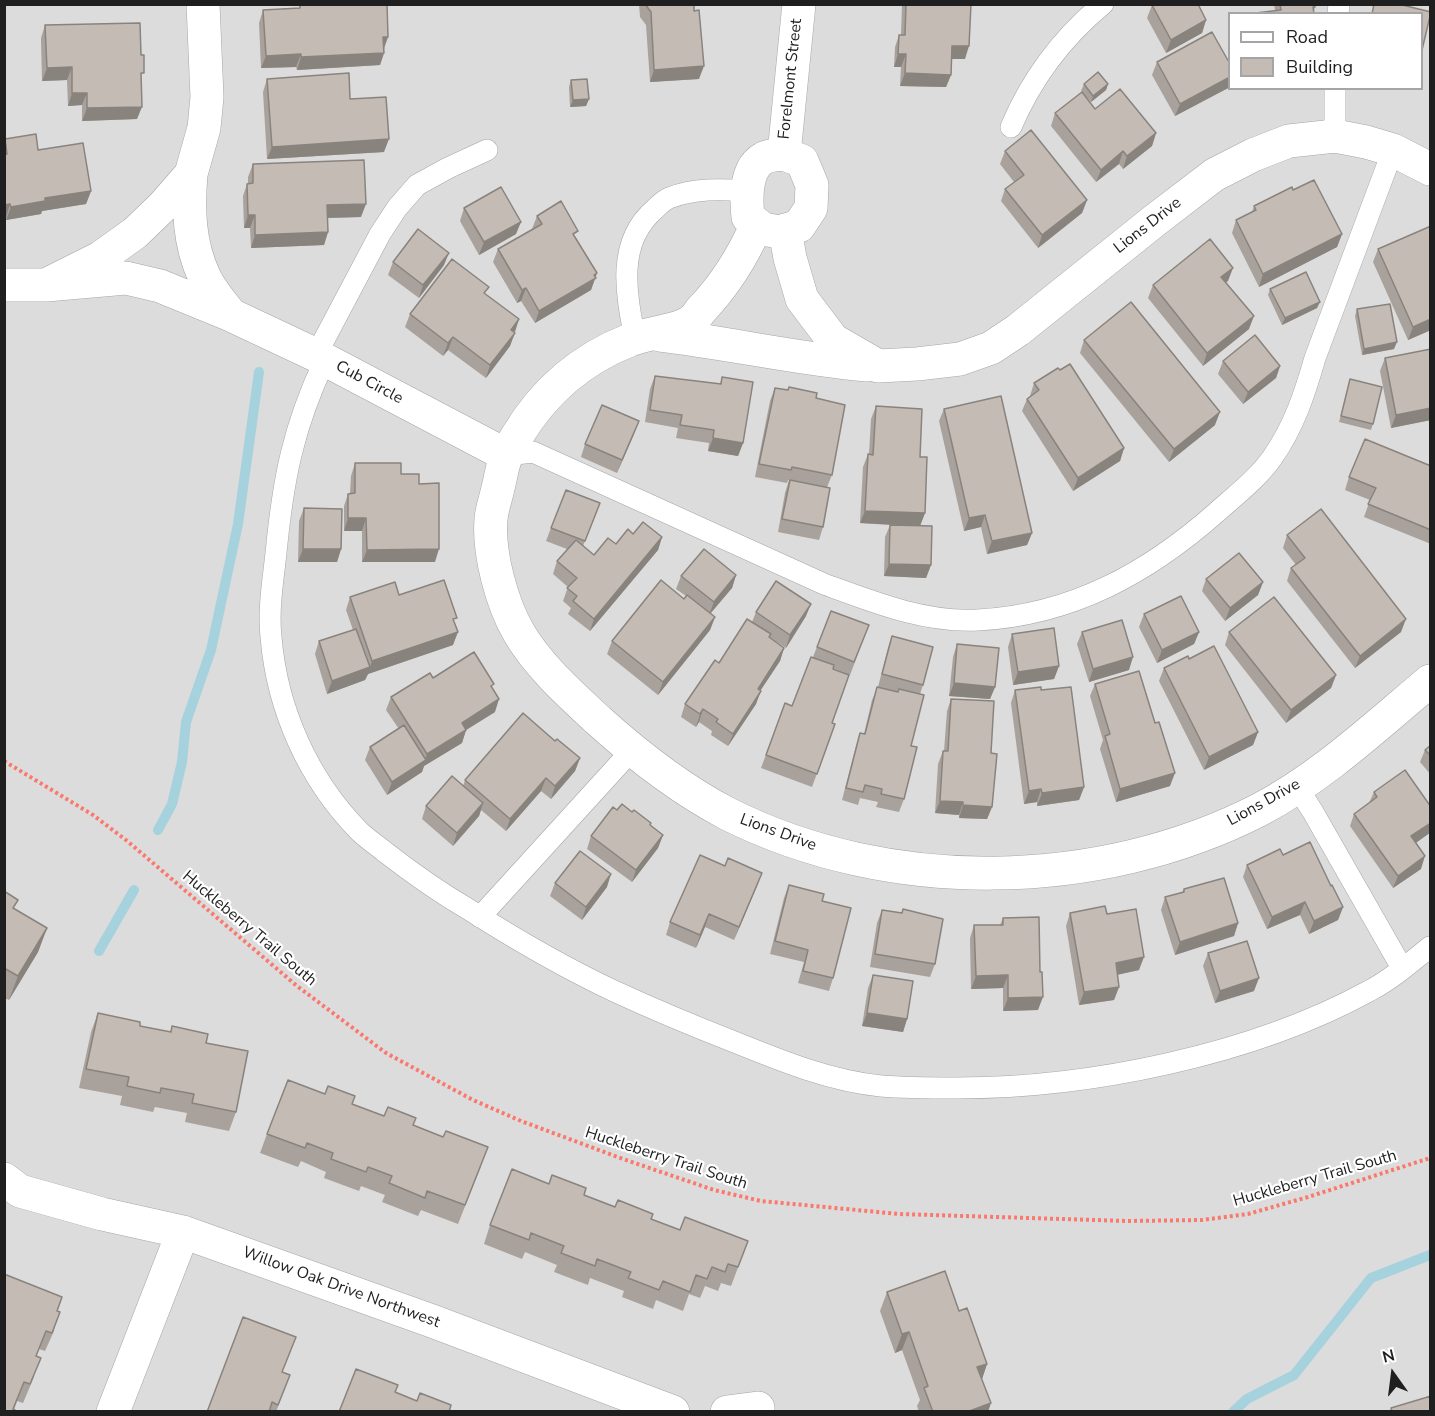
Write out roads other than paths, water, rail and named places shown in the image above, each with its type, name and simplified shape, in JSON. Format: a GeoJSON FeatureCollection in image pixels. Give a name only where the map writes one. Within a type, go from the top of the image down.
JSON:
{"type":"FeatureCollection","features":[{"type":"Feature","properties":{"kind":"street","name":"Cub Circle"},"geometry":{"type":"LineString","coordinates":[[203,4],[207,97],[204,128],[191,174],[188,207],[192,241],[204,278],[231,315]]}},
{"type":"Feature","properties":{"kind":"street","name":"Forelmont Street"},"geometry":{"type":"LineString","coordinates":[[784,154],[799,4]]}},
{"type":"Feature","properties":{"kind":"street","name":"Lions Drive"},"geometry":{"type":"LineString","coordinates":[[642,336],[703,340],[819,360],[878,366],[960,359],[991,348],[1018,330],[1214,176],[1253,155],[1290,141],[1335,136],[1393,150],[1431,169]]}},
{"type":"Feature","properties":{"kind":"street","name":"Forelmont Street"},"geometry":{"type":"LineString","coordinates":[[747,190],[752,171],[764,158],[784,154],[802,161],[812,185],[811,208],[799,226],[771,227]]}},
{"type":"Feature","properties":{"kind":"street","name":"Cub Circle"},"geometry":{"type":"LineString","coordinates":[[46,285],[99,258],[135,233],[191,174]]}},
{"type":"Feature","properties":{"kind":"street"},"geometry":{"type":"LineString","coordinates":[[747,190],[745,195],[748,217],[771,227],[790,258],[802,299],[833,340],[878,366]]}},
{"type":"Feature","properties":{"kind":"street","name":"Lions Drive"},"geometry":{"type":"LineString","coordinates":[[771,227],[743,255],[720,291],[689,323],[642,336],[607,349],[580,365],[552,389],[528,418],[506,455],[491,517],[496,570],[505,602],[519,633],[546,668],[574,698],[660,773],[727,813],[764,830],[872,862],[923,871],[996,872],[1064,869],[1123,859],[1171,846],[1222,827],[1260,809],[1297,787],[1431,681]]}},
{"type":"Feature","properties":{"kind":"street","name":"Cub Circle"},"geometry":{"type":"LineString","coordinates":[[4,285],[46,285],[126,278],[160,286],[231,315],[320,357],[506,455]]}},
{"type":"Feature","properties":{"kind":"street","name":"Willow Oak Drive Northwest"},"geometry":{"type":"LineString","coordinates":[[4,1179],[20,1191],[102,1214],[183,1232],[432,1321],[674,1412]]}},
{"type":"Feature","properties":{"kind":"street"},"geometry":{"type":"LineString","coordinates":[[113,1412],[183,1232]]}},
{"type":"Feature","properties":{"kind":"lane"},"geometry":{"type":"LineString","coordinates":[[1011,127],[1023,99],[1041,72],[1088,17],[1103,4]]}},
{"type":"Feature","properties":{"kind":"lane"},"geometry":{"type":"LineString","coordinates":[[1335,90],[1335,136]]}},
{"type":"Feature","properties":{"kind":"lane"},"geometry":{"type":"LineString","coordinates":[[487,150],[448,168],[417,186],[397,208],[380,234],[320,357],[291,450],[280,512],[272,592],[270,633],[274,664],[283,701],[308,765],[361,833],[424,882],[571,971],[656,1011],[786,1063],[835,1078],[882,1086],[993,1088],[1106,1076],[1158,1066],[1286,1029],[1373,990],[1431,947]]}},
{"type":"Feature","properties":{"kind":"lane"},"geometry":{"type":"LineString","coordinates":[[506,455],[533,452],[824,584],[908,612],[942,619],[977,620],[1054,607],[1090,596],[1128,578],[1167,552],[1240,492],[1271,459],[1290,429],[1306,392],[1315,358],[1393,150]]}},
{"type":"Feature","properties":{"kind":"lane"},"geometry":{"type":"LineString","coordinates":[[642,336],[628,305],[627,261],[634,237],[647,215],[667,198],[694,191],[747,190]]}},
{"type":"Feature","properties":{"kind":"lane"},"geometry":{"type":"LineString","coordinates":[[480,917],[632,750]]}},
{"type":"Feature","properties":{"kind":"lane"},"geometry":{"type":"LineString","coordinates":[[1297,787],[1402,968]]}},
{"type":"Feature","properties":{"kind":"waterway"},"geometry":{"type":"LineString","coordinates":[[158,830],[172,804],[182,762],[186,722],[211,650],[238,524],[259,372]]}},
{"type":"Feature","properties":{"kind":"waterway"},"geometry":{"type":"LineString","coordinates":[[99,951],[134,890]]}},
{"type":"Feature","properties":{"kind":"waterway"},"geometry":{"type":"LineString","coordinates":[[1233,1412],[1247,1399],[1294,1375],[1371,1278],[1430,1255]]}}]}
